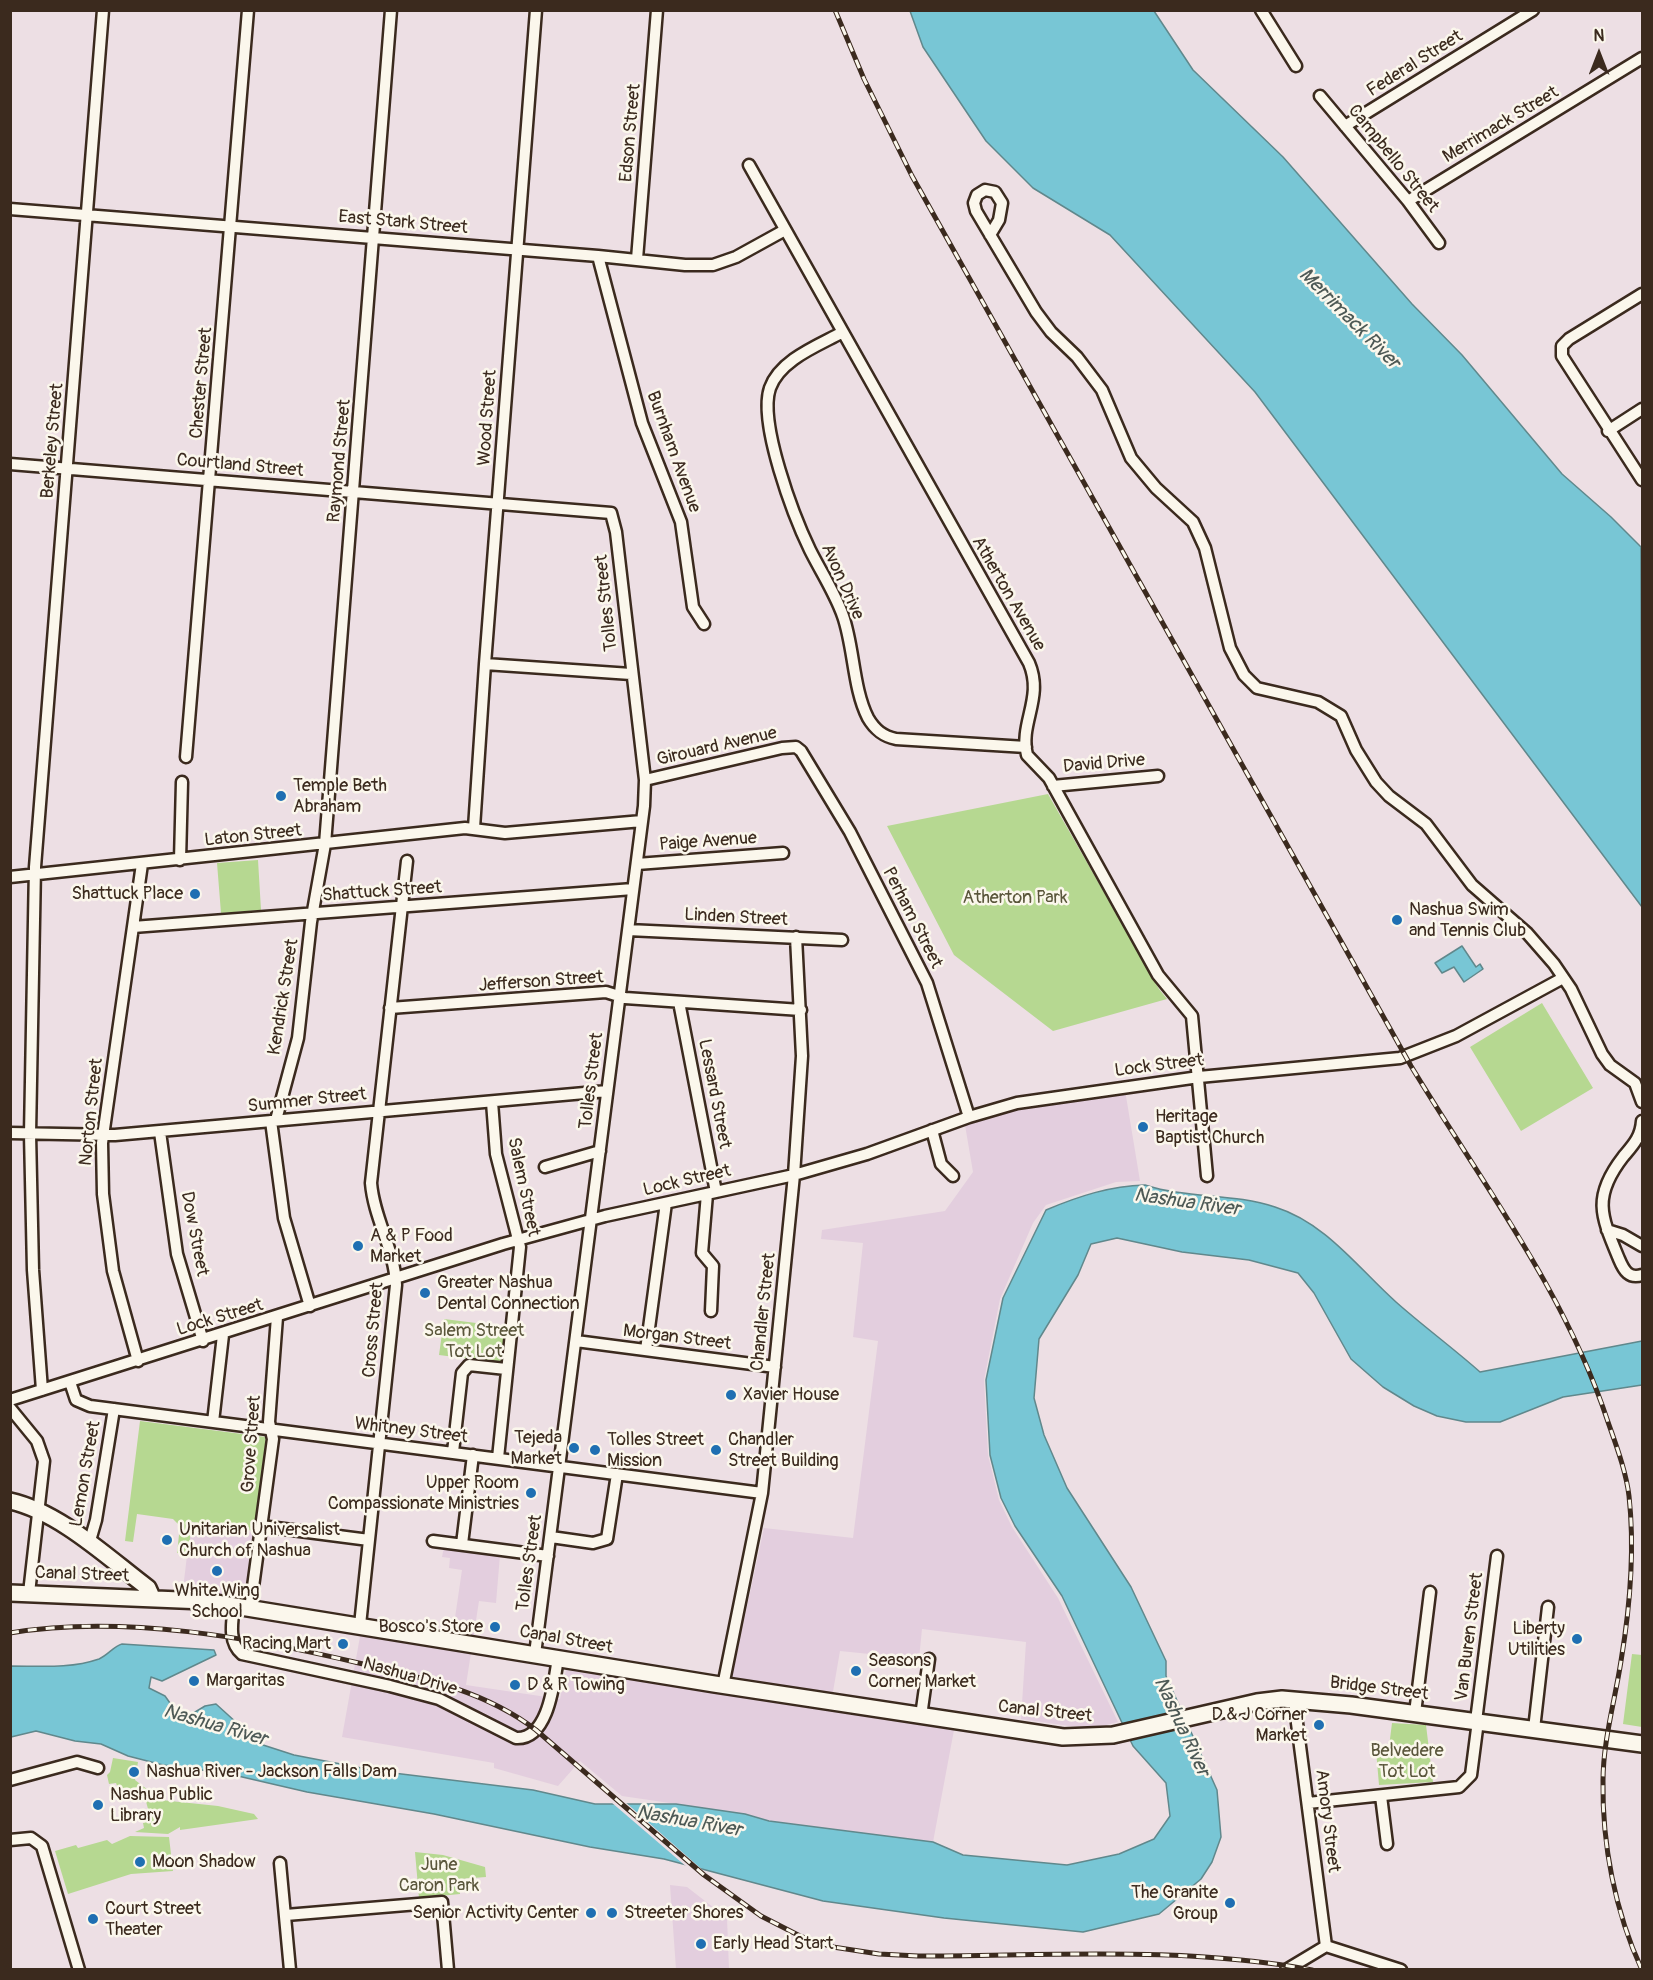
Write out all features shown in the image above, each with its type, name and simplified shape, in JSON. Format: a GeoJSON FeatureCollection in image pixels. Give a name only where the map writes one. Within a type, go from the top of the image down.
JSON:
{"type":"FeatureCollection","features":[{"type":"Feature","properties":{"kind":"street","name":"Berkeley Street"},"geometry":{"type":"LineString","coordinates":[[42,1390],[33,1270],[30,1134],[36,874],[103,10]]}},
{"type":"Feature","properties":{"kind":"street","name":"Chester Street"},"geometry":{"type":"LineString","coordinates":[[186,757],[248,10]]}},
{"type":"Feature","properties":{"kind":"street","name":"Raymond Street"},"geometry":{"type":"LineString","coordinates":[[314,914],[325,844],[375,237],[391,10]]}},
{"type":"Feature","properties":{"kind":"street","name":"Wood Street"},"geometry":{"type":"LineString","coordinates":[[474,828],[484,664],[536,10]]}},
{"type":"Feature","properties":{"kind":"street","name":"Edson Street"},"geometry":{"type":"LineString","coordinates":[[637,259],[657,10]]}},
{"type":"Feature","properties":{"kind":"street"},"geometry":{"type":"LineString","coordinates":[[1261,10],[1296,66]]}},
{"type":"Feature","properties":{"kind":"street","name":"Federal Street"},"geometry":{"type":"LineString","coordinates":[[1345,126],[1533,10]]}},
{"type":"Feature","properties":{"kind":"street","name":"Merrimack Street"},"geometry":{"type":"LineString","coordinates":[[1408,201],[1642,58]]}},
{"type":"Feature","properties":{"kind":"street","name":"Campbello Street"},"geometry":{"type":"LineString","coordinates":[[1320,96],[1408,201],[1439,243]]}},
{"type":"Feature","properties":{"kind":"street","name":"Atherton Avenue"},"geometry":{"type":"LineString","coordinates":[[749,165],[841,333],[1029,663],[1035,692],[1026,747]]}},
{"type":"Feature","properties":{"kind":"street","name":"East Stark Street"},"geometry":{"type":"LineString","coordinates":[[10,208],[637,259],[685,265],[713,265],[736,256],[785,230]]}},
{"type":"Feature","properties":{"kind":"street"},"geometry":{"type":"LineString","coordinates":[[990,235],[1036,312],[1096,381],[1131,458],[1156,488],[1193,522],[1205,548],[1230,648],[1244,675],[1257,688],[1318,702],[1341,716],[1356,750],[1376,782],[1389,796],[1426,824],[1472,885],[1527,933],[1563,978],[1602,1054],[1610,1065],[1635,1083],[1642,1102]]}},
{"type":"Feature","properties":{"kind":"street","name":"Burnham Avenue"},"geometry":{"type":"LineString","coordinates":[[598,256],[642,423],[681,522],[693,607],[704,624]]}},
{"type":"Feature","properties":{"kind":"street"},"geometry":{"type":"LineString","coordinates":[[1642,294],[1569,339],[1562,346],[1562,356],[1608,431],[1642,480]]}},
{"type":"Feature","properties":{"kind":"street","name":"Avon Drive"},"geometry":{"type":"LineString","coordinates":[[841,333],[797,358],[781,371],[770,388],[768,418],[781,473],[799,523],[843,615],[867,715],[878,731],[896,739],[1026,747]]}},
{"type":"Feature","properties":{"kind":"street"},"geometry":{"type":"LineString","coordinates":[[1608,431],[1642,410]]}},
{"type":"Feature","properties":{"kind":"street","name":"Courtland Street"},"geometry":{"type":"LineString","coordinates":[[10,464],[610,513]]}},
{"type":"Feature","properties":{"kind":"street","name":"Tolles Street"},"geometry":{"type":"LineString","coordinates":[[535,1654],[637,864],[645,780],[616,532],[610,513]]}},
{"type":"Feature","properties":{"kind":"street"},"geometry":{"type":"LineString","coordinates":[[484,664],[631,674]]}},
{"type":"Feature","properties":{"kind":"street","name":"Girouard Avenue"},"geometry":{"type":"LineString","coordinates":[[645,780],[796,747]]}},
{"type":"Feature","properties":{"kind":"street","name":"Perham Street"},"geometry":{"type":"LineString","coordinates":[[796,747],[807,759],[850,832],[927,983],[969,1117]]}},
{"type":"Feature","properties":{"kind":"street"},"geometry":{"type":"LineString","coordinates":[[1026,747],[1030,759],[1053,786],[1158,975],[1190,1012],[1199,1077],[1207,1176]]}},
{"type":"Feature","properties":{"kind":"street","name":"David Drive"},"geometry":{"type":"LineString","coordinates":[[1053,786],[1158,776]]}},
{"type":"Feature","properties":{"kind":"street"},"geometry":{"type":"LineString","coordinates":[[180,860],[182,782]]}},
{"type":"Feature","properties":{"kind":"street","name":"Laton Street"},"geometry":{"type":"LineString","coordinates":[[10,876],[474,828],[505,833],[642,821]]}},
{"type":"Feature","properties":{"kind":"street","name":"Paige Avenue"},"geometry":{"type":"LineString","coordinates":[[637,864],[783,853]]}},
{"type":"Feature","properties":{"kind":"street","name":"Cross Street"},"geometry":{"type":"LineString","coordinates":[[360,1625],[396,1277],[372,1194],[379,1110],[407,861]]}},
{"type":"Feature","properties":{"kind":"street","name":"Norton Street"},"geometry":{"type":"LineString","coordinates":[[138,1361],[113,1271],[103,1194],[103,1136],[142,864]]}},
{"type":"Feature","properties":{"kind":"street","name":"Shattuck Street"},"geometry":{"type":"LineString","coordinates":[[133,927],[633,889]]}},
{"type":"Feature","properties":{"kind":"street","name":"Kendrick Street"},"geometry":{"type":"LineString","coordinates":[[310,1306],[284,1218],[273,1121],[298,1038],[314,914]]}},
{"type":"Feature","properties":{"kind":"street","name":"Linden Street"},"geometry":{"type":"LineString","coordinates":[[628,930],[843,940]]}},
{"type":"Feature","properties":{"kind":"street","name":"Chandler Street"},"geometry":{"type":"LineString","coordinates":[[723,1686],[762,1493],[794,1175],[802,1056],[796,937]]}},
{"type":"Feature","properties":{"kind":"street","name":"Lock Street"},"geometry":{"type":"LineString","coordinates":[[10,1400],[223,1335],[519,1239],[591,1220],[794,1175],[867,1154],[969,1117],[1017,1103],[1199,1077],[1400,1058],[1456,1036],[1563,978]]}},
{"type":"Feature","properties":{"kind":"street","name":"Jefferson Street"},"geometry":{"type":"LineString","coordinates":[[390,1008],[606,992],[619,996],[680,1002],[801,1010]]}},
{"type":"Feature","properties":{"kind":"street","name":"Lessard Street"},"geometry":{"type":"LineString","coordinates":[[680,1002],[712,1193],[702,1253],[713,1266],[711,1311]]}},
{"type":"Feature","properties":{"kind":"street","name":"Summer Street"},"geometry":{"type":"LineString","coordinates":[[10,1133],[103,1136],[160,1132],[379,1110],[607,1091]]}},
{"type":"Feature","properties":{"kind":"street","name":"Salem Street"},"geometry":{"type":"LineString","coordinates":[[492,1102],[496,1154],[519,1239],[498,1458]]}},
{"type":"Feature","properties":{"kind":"street"},"geometry":{"type":"LineString","coordinates":[[1642,1121],[1635,1145],[1612,1173],[1606,1185],[1601,1207],[1607,1230],[1624,1270],[1632,1276],[1642,1275]]}},
{"type":"Feature","properties":{"kind":"street"},"geometry":{"type":"LineString","coordinates":[[932,1130],[941,1164],[953,1176]]}},
{"type":"Feature","properties":{"kind":"street","name":"Dow Street"},"geometry":{"type":"LineString","coordinates":[[160,1132],[177,1254],[203,1341]]}},
{"type":"Feature","properties":{"kind":"street"},"geometry":{"type":"LineString","coordinates":[[544,1167],[600,1150]]}},
{"type":"Feature","properties":{"kind":"street"},"geometry":{"type":"LineString","coordinates":[[646,1350],[666,1203]]}},
{"type":"Feature","properties":{"kind":"street"},"geometry":{"type":"LineString","coordinates":[[1607,1230],[1623,1235],[1642,1246]]}},
{"type":"Feature","properties":{"kind":"street","name":"Grove Street"},"geometry":{"type":"LineString","coordinates":[[250,1609],[273,1439],[269,1422],[277,1317]]}},
{"type":"Feature","properties":{"kind":"street"},"geometry":{"type":"LineString","coordinates":[[213,1422],[223,1335]]}},
{"type":"Feature","properties":{"kind":"street","name":"Morgan Street"},"geometry":{"type":"LineString","coordinates":[[576,1341],[775,1367]]}},
{"type":"Feature","properties":{"kind":"street"},"geometry":{"type":"LineString","coordinates":[[453,1452],[462,1373],[469,1365],[506,1369]]}},
{"type":"Feature","properties":{"kind":"street","name":"Whitney Street"},"geometry":{"type":"LineString","coordinates":[[70,1382],[80,1404],[762,1493]]}},
{"type":"Feature","properties":{"kind":"street"},"geometry":{"type":"LineString","coordinates":[[10,1408],[42,1450],[44,1468],[29,1593]]}},
{"type":"Feature","properties":{"kind":"street","name":"Lemon Street"},"geometry":{"type":"LineString","coordinates":[[89,1544],[96,1520],[114,1409]]}},
{"type":"Feature","properties":{"kind":"street"},"geometry":{"type":"LineString","coordinates":[[462,1544],[473,1455]]}},
{"type":"Feature","properties":{"kind":"street"},"geometry":{"type":"LineString","coordinates":[[551,1537],[593,1543],[607,1539],[617,1474]]}},
{"type":"Feature","properties":{"kind":"street"},"geometry":{"type":"LineString","coordinates":[[10,1501],[38,1509],[148,1588],[152,1597]]}},
{"type":"Feature","properties":{"kind":"street"},"geometry":{"type":"LineString","coordinates":[[261,1526],[369,1540]]}},
{"type":"Feature","properties":{"kind":"street"},"geometry":{"type":"LineString","coordinates":[[433,1541],[548,1556]]}},
{"type":"Feature","properties":{"kind":"street","name":"Van Buren Street"},"geometry":{"type":"LineString","coordinates":[[1381,1796],[1455,1788],[1466,1782],[1471,1775],[1497,1556]]}},
{"type":"Feature","properties":{"kind":"street"},"geometry":{"type":"LineString","coordinates":[[1414,1713],[1430,1592]]}},
{"type":"Feature","properties":{"kind":"street","name":"Canal Street"},"geometry":{"type":"LineString","coordinates":[[10,1593],[152,1597],[234,1606],[723,1686],[1063,1737],[1113,1735]]}},
{"type":"Feature","properties":{"kind":"street","name":"Nashua Drive"},"geometry":{"type":"LineString","coordinates":[[234,1606],[233,1638],[237,1650],[242,1654],[439,1699],[516,1738],[528,1736],[543,1722],[558,1658]]}},
{"type":"Feature","properties":{"kind":"street"},"geometry":{"type":"LineString","coordinates":[[1534,1729],[1548,1607]]}},
{"type":"Feature","properties":{"kind":"street"},"geometry":{"type":"LineString","coordinates":[[921,1716],[929,1659]]}},
{"type":"Feature","properties":{"kind":"street","name":"Bridge Street"},"geometry":{"type":"LineString","coordinates":[[1113,1735],[1257,1702],[1294,1700],[1414,1713],[1642,1744]]}},
{"type":"Feature","properties":{"kind":"street","name":"Amory Street"},"geometry":{"type":"LineString","coordinates":[[1294,1700],[1326,1946]]}},
{"type":"Feature","properties":{"kind":"street"},"geometry":{"type":"LineString","coordinates":[[10,1780],[77,1762],[98,1767]]}},
{"type":"Feature","properties":{"kind":"street"},"geometry":{"type":"LineString","coordinates":[[1308,1803],[1381,1796],[1387,1844]]}},
{"type":"Feature","properties":{"kind":"street"},"geometry":{"type":"LineString","coordinates":[[10,1840],[33,1838],[43,1848],[79,1970]]}},
{"type":"Feature","properties":{"kind":"street"},"geometry":{"type":"LineString","coordinates":[[280,1863],[290,1970]]}},
{"type":"Feature","properties":{"kind":"street"},"geometry":{"type":"LineString","coordinates":[[286,1915],[442,1902],[448,1970]]}},
{"type":"Feature","properties":{"kind":"street"},"geometry":{"type":"LineString","coordinates":[[1286,1970],[1326,1946],[1401,1970]]}},
{"type":"Feature","properties":{"kind":"shaded area"},"geometry":{"type":"Polygon","coordinates":[[[1125,1090],[1140,1181],[1116,1182],[1046,1205],[1033,1223],[1000,1299],[984,1380],[988,1455],[999,1500],[1012,1527],[1058,1598],[1118,1722],[1098,1727],[1069,1726],[1021,1719],[1026,1642],[922,1629],[919,1659],[840,1651],[830,1709],[954,1730],[933,1842],[769,1821],[745,1814],[622,1796],[580,1761],[558,1786],[494,1768],[494,1763],[342,1737],[361,1631],[451,1645],[462,1570],[449,1568],[450,1558],[442,1557],[444,1547],[500,1555],[496,1603],[479,1601],[466,1685],[560,1699],[566,1670],[728,1695],[764,1528],[853,1538],[878,1341],[853,1337],[863,1243],[821,1239],[822,1230],[945,1211],[973,1172],[965,1125],[1014,1110],[1125,1090]]]}},
{"type":"Feature","properties":{"kind":"shaded area","name":"White Wing School"},"geometry":{"type":"Polygon","coordinates":[[[191,1522],[254,1531],[246,1600],[183,1589],[191,1522]]]}},
{"type":"Feature","properties":{"kind":"shaded area","name":"Early Head Start"},"geometry":{"type":"Polygon","coordinates":[[[670,1885],[687,1887],[727,1918],[729,1969],[676,1969],[670,1885]]]}},
{"type":"Feature","properties":{"kind":"green space","name":"Atherton Park"},"geometry":{"type":"Polygon","coordinates":[[[1048,794],[1159,989],[1167,999],[1053,1031],[954,955],[887,826],[1048,794]]]}},
{"type":"Feature","properties":{"kind":"green space"},"geometry":{"type":"Polygon","coordinates":[[[258,860],[261,910],[221,913],[217,863],[258,860]]]}},
{"type":"Feature","properties":{"kind":"green space"},"geometry":{"type":"Polygon","coordinates":[[[1542,1003],[1593,1088],[1521,1131],[1470,1047],[1542,1003]]]}},
{"type":"Feature","properties":{"kind":"green space","name":"Salem Street Tot Lot"},"geometry":{"type":"Polygon","coordinates":[[[444,1319],[508,1327],[503,1363],[439,1355],[444,1319]]]}},
{"type":"Feature","properties":{"kind":"green space"},"geometry":{"type":"Polygon","coordinates":[[[140,1421],[266,1437],[254,1531],[192,1522],[188,1554],[177,1553],[180,1526],[173,1519],[137,1514],[133,1542],[125,1541],[140,1421]]]}},
{"type":"Feature","properties":{"kind":"green space"},"geometry":{"type":"Polygon","coordinates":[[[1632,1654],[1642,1655],[1642,1727],[1623,1724],[1632,1654]]]}},
{"type":"Feature","properties":{"kind":"green space","name":"Belvedere Tot Lot"},"geometry":{"type":"Polygon","coordinates":[[[1392,1723],[1426,1725],[1433,1782],[1379,1785],[1376,1750],[1389,1747],[1392,1723]]]}},
{"type":"Feature","properties":{"kind":"green space"},"geometry":{"type":"Polygon","coordinates":[[[113,1758],[138,1762],[135,1780],[161,1800],[218,1806],[254,1814],[258,1819],[180,1830],[180,1827],[168,1834],[135,1832],[144,1828],[143,1823],[151,1820],[144,1794],[133,1797],[130,1788],[119,1791],[116,1783],[109,1784],[107,1775],[110,1772],[113,1758]]]}},
{"type":"Feature","properties":{"kind":"green space"},"geometry":{"type":"Polygon","coordinates":[[[130,1836],[169,1837],[173,1871],[131,1874],[68,1894],[55,1851],[76,1845],[78,1848],[107,1840],[112,1844],[130,1836]]]}},
{"type":"Feature","properties":{"kind":"green space","name":"June Caron Park"},"geometry":{"type":"Polygon","coordinates":[[[415,1852],[443,1855],[485,1867],[486,1877],[460,1879],[460,1894],[419,1898],[415,1852]]]}},
{"type":"Feature","properties":{"kind":"water","name":"Merrimack River"},"geometry":{"type":"Polygon","coordinates":[[[910,11],[1154,11],[1193,70],[1283,157],[1412,304],[1462,355],[1562,474],[1641,547],[1642,907],[1255,392],[1110,235],[1033,188],[986,141],[923,47],[910,11]]]}},
{"type":"Feature","properties":{"kind":"water"},"geometry":{"type":"Polygon","coordinates":[[[1462,946],[1476,967],[1480,964],[1483,969],[1464,982],[1454,967],[1442,973],[1435,963],[1462,946]]]}},
{"type":"Feature","properties":{"kind":"water","name":"Nashua River"},"geometry":{"type":"Polygon","coordinates":[[[1145,1185],[1259,1203],[1293,1214],[1326,1235],[1396,1302],[1480,1372],[1642,1341],[1642,1385],[1563,1397],[1500,1422],[1466,1422],[1437,1416],[1414,1406],[1383,1387],[1351,1359],[1314,1293],[1298,1273],[1249,1260],[1182,1252],[1117,1238],[1091,1244],[1078,1275],[1039,1339],[1034,1398],[1044,1435],[1067,1488],[1131,1587],[1166,1661],[1166,1676],[1217,1790],[1221,1837],[1212,1862],[1201,1879],[1159,1914],[1083,1932],[944,1918],[823,1901],[664,1859],[590,1847],[434,1814],[307,1792],[225,1773],[163,1765],[128,1756],[101,1744],[75,1741],[36,1731],[11,1737],[10,1666],[55,1666],[88,1662],[99,1659],[122,1644],[214,1650],[216,1655],[162,1681],[151,1677],[149,1688],[165,1696],[182,1720],[205,1706],[216,1704],[260,1744],[294,1755],[377,1771],[533,1790],[595,1804],[676,1804],[745,1814],[769,1821],[933,1842],[963,1855],[1067,1865],[1119,1854],[1154,1839],[1170,1816],[1166,1783],[1133,1746],[1062,1596],[1015,1526],[1001,1498],[990,1455],[986,1380],[1003,1298],[1046,1210],[1095,1193],[1119,1187],[1145,1185]]]}},
{"type":"Feature","properties":{"kind":"pier"},"geometry":{"type":"Polygon","coordinates":[[[624,1801],[706,1873],[688,1868],[611,1802],[624,1801]]]}},
{"type":"Feature","properties":{"kind":"railway"},"geometry":{"type":"LineString","coordinates":[[835,10],[864,79],[912,176],[1411,1066],[1520,1238],[1545,1282],[1590,1374],[1626,1477],[1631,1517],[1629,1600],[1605,1751],[1603,1805],[1612,1877],[1624,1925],[1642,1970]]}},
{"type":"Feature","properties":{"kind":"railway"},"geometry":{"type":"LineString","coordinates":[[10,1633],[97,1626],[188,1632],[233,1638],[386,1669],[475,1696],[496,1705],[536,1730],[704,1875],[761,1916],[802,1937],[833,1947],[879,1954],[918,1956],[1165,1955],[1214,1958],[1312,1970]]}},
{"type":"Feature","properties":{"kind":"place","name":"Temple Beth Abraham"},"geometry":{"type":"Point","coordinates":[281,796]}},
{"type":"Feature","properties":{"kind":"place","name":"Shattuck Place"},"geometry":{"type":"Point","coordinates":[195,894]}},
{"type":"Feature","properties":{"kind":"place","name":"Nashua Swim and Tennis Club"},"geometry":{"type":"Point","coordinates":[1397,920]}},
{"type":"Feature","properties":{"kind":"place","name":"Heritage Baptist Church"},"geometry":{"type":"Point","coordinates":[1143,1127]}},
{"type":"Feature","properties":{"kind":"place","name":"A & P Food Market"},"geometry":{"type":"Point","coordinates":[358,1246]}},
{"type":"Feature","properties":{"kind":"place","name":"Greater Nashua Dental Connection"},"geometry":{"type":"Point","coordinates":[425,1293]}},
{"type":"Feature","properties":{"kind":"place","name":"Xavier House"},"geometry":{"type":"Point","coordinates":[731,1395]}},
{"type":"Feature","properties":{"kind":"place","name":"Tejeda Market"},"geometry":{"type":"Point","coordinates":[574,1448]}},
{"type":"Feature","properties":{"kind":"place","name":"Tolles Street Mission"},"geometry":{"type":"Point","coordinates":[595,1450]}},
{"type":"Feature","properties":{"kind":"place","name":"Chandler Street Building"},"geometry":{"type":"Point","coordinates":[716,1450]}},
{"type":"Feature","properties":{"kind":"place","name":"Upper Room Compassionate Ministries"},"geometry":{"type":"Point","coordinates":[531,1493]}},
{"type":"Feature","properties":{"kind":"place","name":"Unitarian Universalist Church of Nashua"},"geometry":{"type":"Point","coordinates":[167,1540]}},
{"type":"Feature","properties":{"kind":"place","name":"White Wing School"},"geometry":{"type":"Point","coordinates":[217,1571]}},
{"type":"Feature","properties":{"kind":"place","name":"Bosco's Store"},"geometry":{"type":"Point","coordinates":[495,1627]}},
{"type":"Feature","properties":{"kind":"place","name":"Liberty Utilities"},"geometry":{"type":"Point","coordinates":[1577,1639]}},
{"type":"Feature","properties":{"kind":"place","name":"Racing Mart"},"geometry":{"type":"Point","coordinates":[343,1644]}},
{"type":"Feature","properties":{"kind":"place","name":"Seasons Corner Market"},"geometry":{"type":"Point","coordinates":[856,1671]}},
{"type":"Feature","properties":{"kind":"place","name":"Margaritas"},"geometry":{"type":"Point","coordinates":[194,1681]}},
{"type":"Feature","properties":{"kind":"place","name":"D & R Towing"},"geometry":{"type":"Point","coordinates":[515,1685]}},
{"type":"Feature","properties":{"kind":"place","name":"D & J Corner Market"},"geometry":{"type":"Point","coordinates":[1319,1725]}},
{"type":"Feature","properties":{"kind":"place","name":"Nashua River - Jackson Falls Dam"},"geometry":{"type":"Point","coordinates":[134,1772]}},
{"type":"Feature","properties":{"kind":"place","name":"Nashua Public Library"},"geometry":{"type":"Point","coordinates":[98,1805]}},
{"type":"Feature","properties":{"kind":"place","name":"Moon Shadow"},"geometry":{"type":"Point","coordinates":[140,1862]}},
{"type":"Feature","properties":{"kind":"place","name":"The Granite Group"},"geometry":{"type":"Point","coordinates":[1230,1903]}},
{"type":"Feature","properties":{"kind":"place","name":"Senior Activity Center"},"geometry":{"type":"Point","coordinates":[591,1913]}},
{"type":"Feature","properties":{"kind":"place","name":"Streeter Shores"},"geometry":{"type":"Point","coordinates":[612,1913]}},
{"type":"Feature","properties":{"kind":"place","name":"Court Street Theater"},"geometry":{"type":"Point","coordinates":[93,1919]}},
{"type":"Feature","properties":{"kind":"place","name":"Early Head Start"},"geometry":{"type":"Point","coordinates":[701,1944]}}]}
